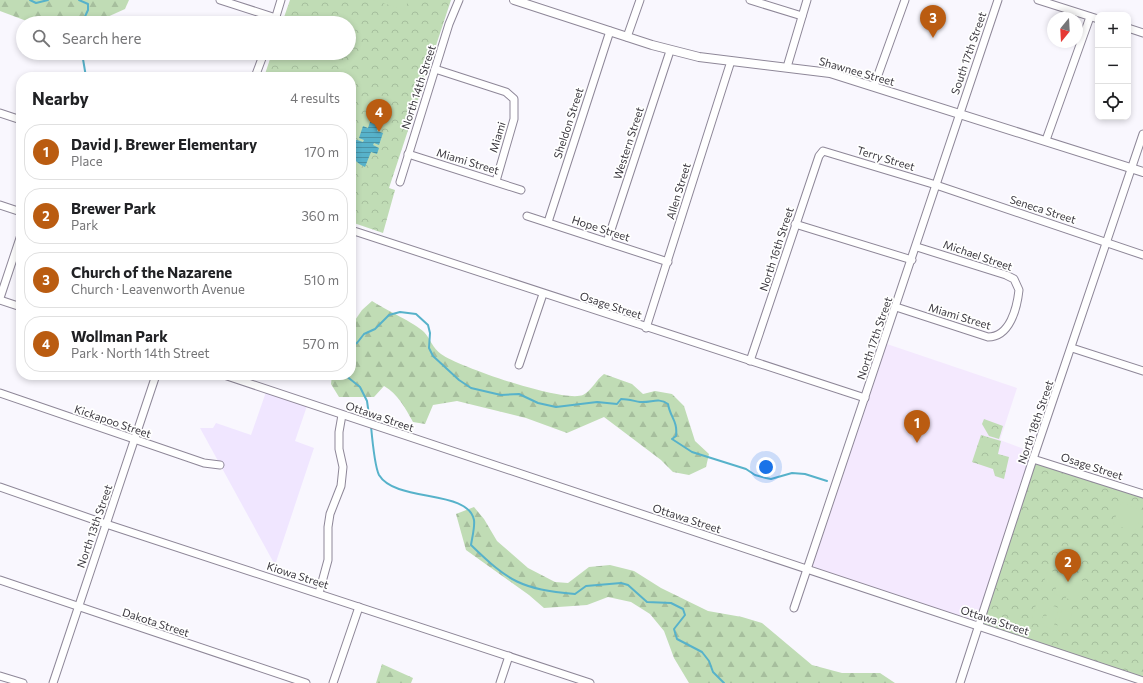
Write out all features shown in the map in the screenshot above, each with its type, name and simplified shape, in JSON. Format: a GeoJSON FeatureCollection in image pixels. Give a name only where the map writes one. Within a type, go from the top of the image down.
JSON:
{"type":"FeatureCollection","features":[{"type":"Feature","properties":{"kind":"street"},"geometry":{"type":"LineString","coordinates":[[220,0],[262,16]]}},
{"type":"Feature","properties":{"kind":"street"},"geometry":{"type":"LineString","coordinates":[[276,16],[281,0]]}},
{"type":"Feature","properties":{"kind":"street","name":"North 14th Street"},"geometry":{"type":"LineString","coordinates":[[400,182],[435,69],[459,0]]}},
{"type":"Feature","properties":{"kind":"street","name":"Shawnee Street"},"geometry":{"type":"LineString","coordinates":[[514,0],[670,51],[699,57],[830,73],[1046,140],[1143,172]]}},
{"type":"Feature","properties":{"kind":"street"},"geometry":{"type":"LineString","coordinates":[[627,37],[640,0]]}},
{"type":"Feature","properties":{"kind":"street"},"geometry":{"type":"LineString","coordinates":[[750,0],[802,16]]}},
{"type":"Feature","properties":{"kind":"street"},"geometry":{"type":"LineString","coordinates":[[787,67],[807,0]]}},
{"type":"Feature","properties":{"kind":"street"},"geometry":{"type":"LineString","coordinates":[[874,86],[905,0]]}},
{"type":"Feature","properties":{"kind":"street","name":"South 17th Street"},"geometry":{"type":"LineString","coordinates":[[960,114],[998,0]]}},
{"type":"Feature","properties":{"kind":"street"},"geometry":{"type":"LineString","coordinates":[[1038,0],[1095,18]]}},
{"type":"Feature","properties":{"kind":"street"},"geometry":{"type":"LineString","coordinates":[[1046,140],[1090,17]]}},
{"type":"Feature","properties":{"kind":"street"},"geometry":{"type":"LineString","coordinates":[[1131,29],[1143,33]]}},
{"type":"Feature","properties":{"kind":"street","name":"Sheldon Street"},"geometry":{"type":"LineString","coordinates":[[548,222],[610,31]]}},
{"type":"Feature","properties":{"kind":"street","name":"Western Street"},"geometry":{"type":"LineString","coordinates":[[607,242],[670,51]]}},
{"type":"Feature","properties":{"kind":"street"},"geometry":{"type":"LineString","coordinates":[[257,72],[261,60]]}},
{"type":"Feature","properties":{"kind":"street","name":"Allen Street"},"geometry":{"type":"LineString","coordinates":[[646,328],[731,61]]}},
{"type":"Feature","properties":{"kind":"street","name":"Miami"},"geometry":{"type":"LineString","coordinates":[[435,69],[506,92],[514,99],[514,118],[496,181]]}},
{"type":"Feature","properties":{"kind":"street"},"geometry":{"type":"LineString","coordinates":[[0,113],[16,118]]}},
{"type":"Feature","properties":{"kind":"street","name":"North 17th Street"},"geometry":{"type":"LineString","coordinates":[[794,608],[917,246],[960,114]]}},
{"type":"Feature","properties":{"kind":"street","name":"North 18th Street"},"geometry":{"type":"LineString","coordinates":[[960,683],[1033,458],[1072,348],[1143,134]]}},
{"type":"Feature","properties":{"kind":"street","name":"North 16th Street"},"geometry":{"type":"LineString","coordinates":[[750,361],[819,156],[823,151],[828,152]]}},
{"type":"Feature","properties":{"kind":"street","name":"Terry Street"},"geometry":{"type":"LineString","coordinates":[[828,152],[936,185]]}},
{"type":"Feature","properties":{"kind":"street","name":"Miami Street"},"geometry":{"type":"LineString","coordinates":[[408,154],[521,190]]}},
{"type":"Feature","properties":{"kind":"street","name":"Seneca Street"},"geometry":{"type":"LineString","coordinates":[[936,185],[1143,255]]}},
{"type":"Feature","properties":{"kind":"street"},"geometry":{"type":"LineString","coordinates":[[0,205],[16,210]]}},
{"type":"Feature","properties":{"kind":"street","name":"Hope Street"},"geometry":{"type":"LineString","coordinates":[[527,216],[668,262]]}},
{"type":"Feature","properties":{"kind":"street"},"geometry":{"type":"LineString","coordinates":[[795,224],[912,260]]}},
{"type":"Feature","properties":{"kind":"street","name":"Osage Street"},"geometry":{"type":"LineString","coordinates":[[356,232],[646,328],[865,398]]}},
{"type":"Feature","properties":{"kind":"street","name":"Michael Street"},"geometry":{"type":"LineString","coordinates":[[917,246],[1006,275],[1014,279],[1019,290],[1010,320]]}},
{"type":"Feature","properties":{"kind":"street"},"geometry":{"type":"LineString","coordinates":[[16,250],[0,299],[16,305]]}},
{"type":"Feature","properties":{"kind":"street"},"geometry":{"type":"LineString","coordinates":[[519,365],[543,294]]}},
{"type":"Feature","properties":{"kind":"street","name":"Miami Street"},"geometry":{"type":"LineString","coordinates":[[896,307],[988,337],[1000,335],[1004,332],[1010,320]]}},
{"type":"Feature","properties":{"kind":"street"},"geometry":{"type":"LineString","coordinates":[[1072,348],[1143,371]]}},
{"type":"Feature","properties":{"kind":"street","name":"North 13th Street"},"geometry":{"type":"LineString","coordinates":[[53,683],[154,380]]}},
{"type":"Feature","properties":{"kind":"street","name":"Ottawa Street"},"geometry":{"type":"LineString","coordinates":[[239,380],[1143,681]]}},
{"type":"Feature","properties":{"kind":"street","name":"Kickapoo Street"},"geometry":{"type":"LineString","coordinates":[[0,393],[204,463],[220,465]]}},
{"type":"Feature","properties":{"kind":"street"},"geometry":{"type":"LineString","coordinates":[[319,593],[328,560],[329,521],[341,486],[343,467],[339,449],[339,432],[342,415]]}},
{"type":"Feature","properties":{"kind":"street","name":"Osage Street"},"geometry":{"type":"LineString","coordinates":[[1033,458],[1143,494]]}},
{"type":"Feature","properties":{"kind":"street","name":"Kiowa Street"},"geometry":{"type":"LineString","coordinates":[[0,488],[590,683]]}},
{"type":"Feature","properties":{"kind":"street","name":"Dakota Street"},"geometry":{"type":"LineString","coordinates":[[0,580],[306,683]]}},
{"type":"Feature","properties":{"kind":"street"},"geometry":{"type":"LineString","coordinates":[[333,683],[359,607]]}},
{"type":"Feature","properties":{"kind":"street"},"geometry":{"type":"LineString","coordinates":[[500,683],[509,656]]}},
{"type":"Feature","properties":{"kind":"street"},"geometry":{"type":"LineString","coordinates":[[0,676],[23,683]]}},
{"type":"Feature","properties":{"kind":"shaded area"},"geometry":{"type":"Polygon","coordinates":[[[884,343],[1017,388],[1000,440],[1035,453],[979,627],[808,569],[884,343]]]}},
{"type":"Feature","properties":{"kind":"shaded area"},"geometry":{"type":"Polygon","coordinates":[[[267,389],[308,403],[295,441],[314,448],[275,565],[200,428],[213,428],[216,423],[251,435],[267,389]]]}},
{"type":"Feature","properties":{"kind":"green space"},"geometry":{"type":"Polygon","coordinates":[[[0,0],[129,0],[125,9],[110,16],[16,17],[0,11],[0,0]]]}},
{"type":"Feature","properties":{"kind":"green space"},"geometry":{"type":"Polygon","coordinates":[[[290,0],[451,0],[389,188],[395,190],[383,233],[356,224],[356,72],[266,72],[270,60],[356,60],[356,16],[284,16],[290,0]]]}},
{"type":"Feature","properties":{"kind":"green space"},"geometry":{"type":"Polygon","coordinates":[[[373,0],[408,0],[405,10],[373,0]]]}},
{"type":"Feature","properties":{"kind":"green space"},"geometry":{"type":"Polygon","coordinates":[[[372,301],[420,328],[436,349],[451,360],[489,375],[534,389],[555,394],[572,396],[583,395],[604,374],[632,384],[643,394],[655,391],[672,394],[684,406],[695,441],[709,454],[706,467],[689,475],[673,472],[661,460],[604,417],[567,433],[526,418],[457,401],[433,405],[425,424],[413,422],[397,397],[384,386],[374,397],[339,397],[331,384],[331,380],[356,380],[356,319],[362,310],[372,301]]]}},
{"type":"Feature","properties":{"kind":"green space"},"geometry":{"type":"Polygon","coordinates":[[[984,419],[1003,426],[999,439],[989,436],[982,424],[984,419]]]}},
{"type":"Feature","properties":{"kind":"green space"},"geometry":{"type":"Polygon","coordinates":[[[981,435],[1001,441],[998,454],[1009,457],[1004,479],[995,476],[993,469],[972,462],[981,435]]]}},
{"type":"Feature","properties":{"kind":"green space"},"geometry":{"type":"Polygon","coordinates":[[[1033,459],[1143,494],[1143,681],[979,627],[1033,459]]]}},
{"type":"Feature","properties":{"kind":"green space"},"geometry":{"type":"Polygon","coordinates":[[[1121,502],[1143,511],[1135,532],[1113,524],[1121,502]]]}},
{"type":"Feature","properties":{"kind":"green space"},"geometry":{"type":"Polygon","coordinates":[[[474,507],[484,519],[497,541],[528,568],[555,582],[568,583],[589,567],[610,565],[634,571],[661,588],[708,611],[742,617],[762,623],[812,665],[842,673],[880,673],[895,683],[689,683],[674,658],[664,631],[650,614],[631,602],[608,597],[587,605],[544,608],[529,595],[466,550],[456,514],[474,507]]]}},
{"type":"Feature","properties":{"kind":"green space"},"geometry":{"type":"Polygon","coordinates":[[[1048,570],[1058,573],[1051,593],[1041,590],[1048,570]]]}},
{"type":"Feature","properties":{"kind":"green space"},"geometry":{"type":"Polygon","coordinates":[[[1061,574],[1070,577],[1063,597],[1054,594],[1061,574]]]}},
{"type":"Feature","properties":{"kind":"green space"},"geometry":{"type":"Polygon","coordinates":[[[1073,578],[1083,581],[1076,602],[1066,598],[1073,578]]]}},
{"type":"Feature","properties":{"kind":"green space"},"geometry":{"type":"Polygon","coordinates":[[[1037,601],[1047,604],[1040,625],[1031,622],[1037,601]]]}},
{"type":"Feature","properties":{"kind":"green space"},"geometry":{"type":"Polygon","coordinates":[[[1050,605],[1059,608],[1053,629],[1043,626],[1050,605]]]}},
{"type":"Feature","properties":{"kind":"green space"},"geometry":{"type":"Polygon","coordinates":[[[1062,609],[1072,613],[1065,633],[1056,630],[1062,609]]]}},
{"type":"Feature","properties":{"kind":"green space"},"geometry":{"type":"Polygon","coordinates":[[[382,664],[413,678],[411,683],[376,683],[382,664]]]}},
{"type":"Feature","properties":{"kind":"water"},"geometry":{"type":"Polygon","coordinates":[[[371,119],[380,122],[377,131],[383,133],[379,145],[374,143],[373,145],[379,148],[377,154],[371,152],[365,167],[356,162],[356,140],[363,142],[364,140],[359,138],[363,126],[368,128],[371,119]]]}},
{"type":"Feature","properties":{"kind":"waterway"},"geometry":{"type":"LineString","coordinates":[[30,0],[36,3],[48,0]]}},
{"type":"Feature","properties":{"kind":"waterway"},"geometry":{"type":"LineString","coordinates":[[79,0],[88,4],[88,10],[85,16]]}},
{"type":"Feature","properties":{"kind":"waterway"},"geometry":{"type":"LineString","coordinates":[[83,60],[85,72]]}},
{"type":"Feature","properties":{"kind":"waterway"},"geometry":{"type":"LineString","coordinates":[[356,343],[364,334],[375,329],[389,315],[400,312],[416,314],[428,325],[430,333],[429,348],[433,356],[459,380],[471,388],[501,395],[519,394],[538,403],[556,407],[597,402],[617,404],[621,399],[640,402],[661,401],[668,404],[676,426],[676,436],[672,439],[692,452],[746,469],[755,475],[766,478],[771,479],[792,473],[805,474],[827,481]]}},
{"type":"Feature","properties":{"kind":"waterway"},"geometry":{"type":"LineString","coordinates":[[351,380],[360,387],[367,401],[370,422]]}},
{"type":"Feature","properties":{"kind":"waterway"},"geometry":{"type":"LineString","coordinates":[[371,426],[375,459],[379,475],[388,484],[400,489],[446,500],[459,504],[469,510],[474,520],[471,545],[496,568],[517,582],[528,586],[557,592],[575,594],[586,586],[621,583],[628,585],[647,602],[671,603],[683,609],[685,615],[674,629],[677,639],[702,652],[709,661],[713,672],[724,683]]}},
{"type":"Feature","properties":{"kind":"place","name":"Church of the Nazarene"},"geometry":{"type":"Point","coordinates":[933,38]}},
{"type":"Feature","properties":{"kind":"place","name":"Wollman Park"},"geometry":{"type":"Point","coordinates":[379,132]}},
{"type":"Feature","properties":{"kind":"place","name":"David J. Brewer Elementary"},"geometry":{"type":"Point","coordinates":[917,443]}},
{"type":"Feature","properties":{"kind":"place","name":"Brewer Park"},"geometry":{"type":"Point","coordinates":[1068,582]}}]}
